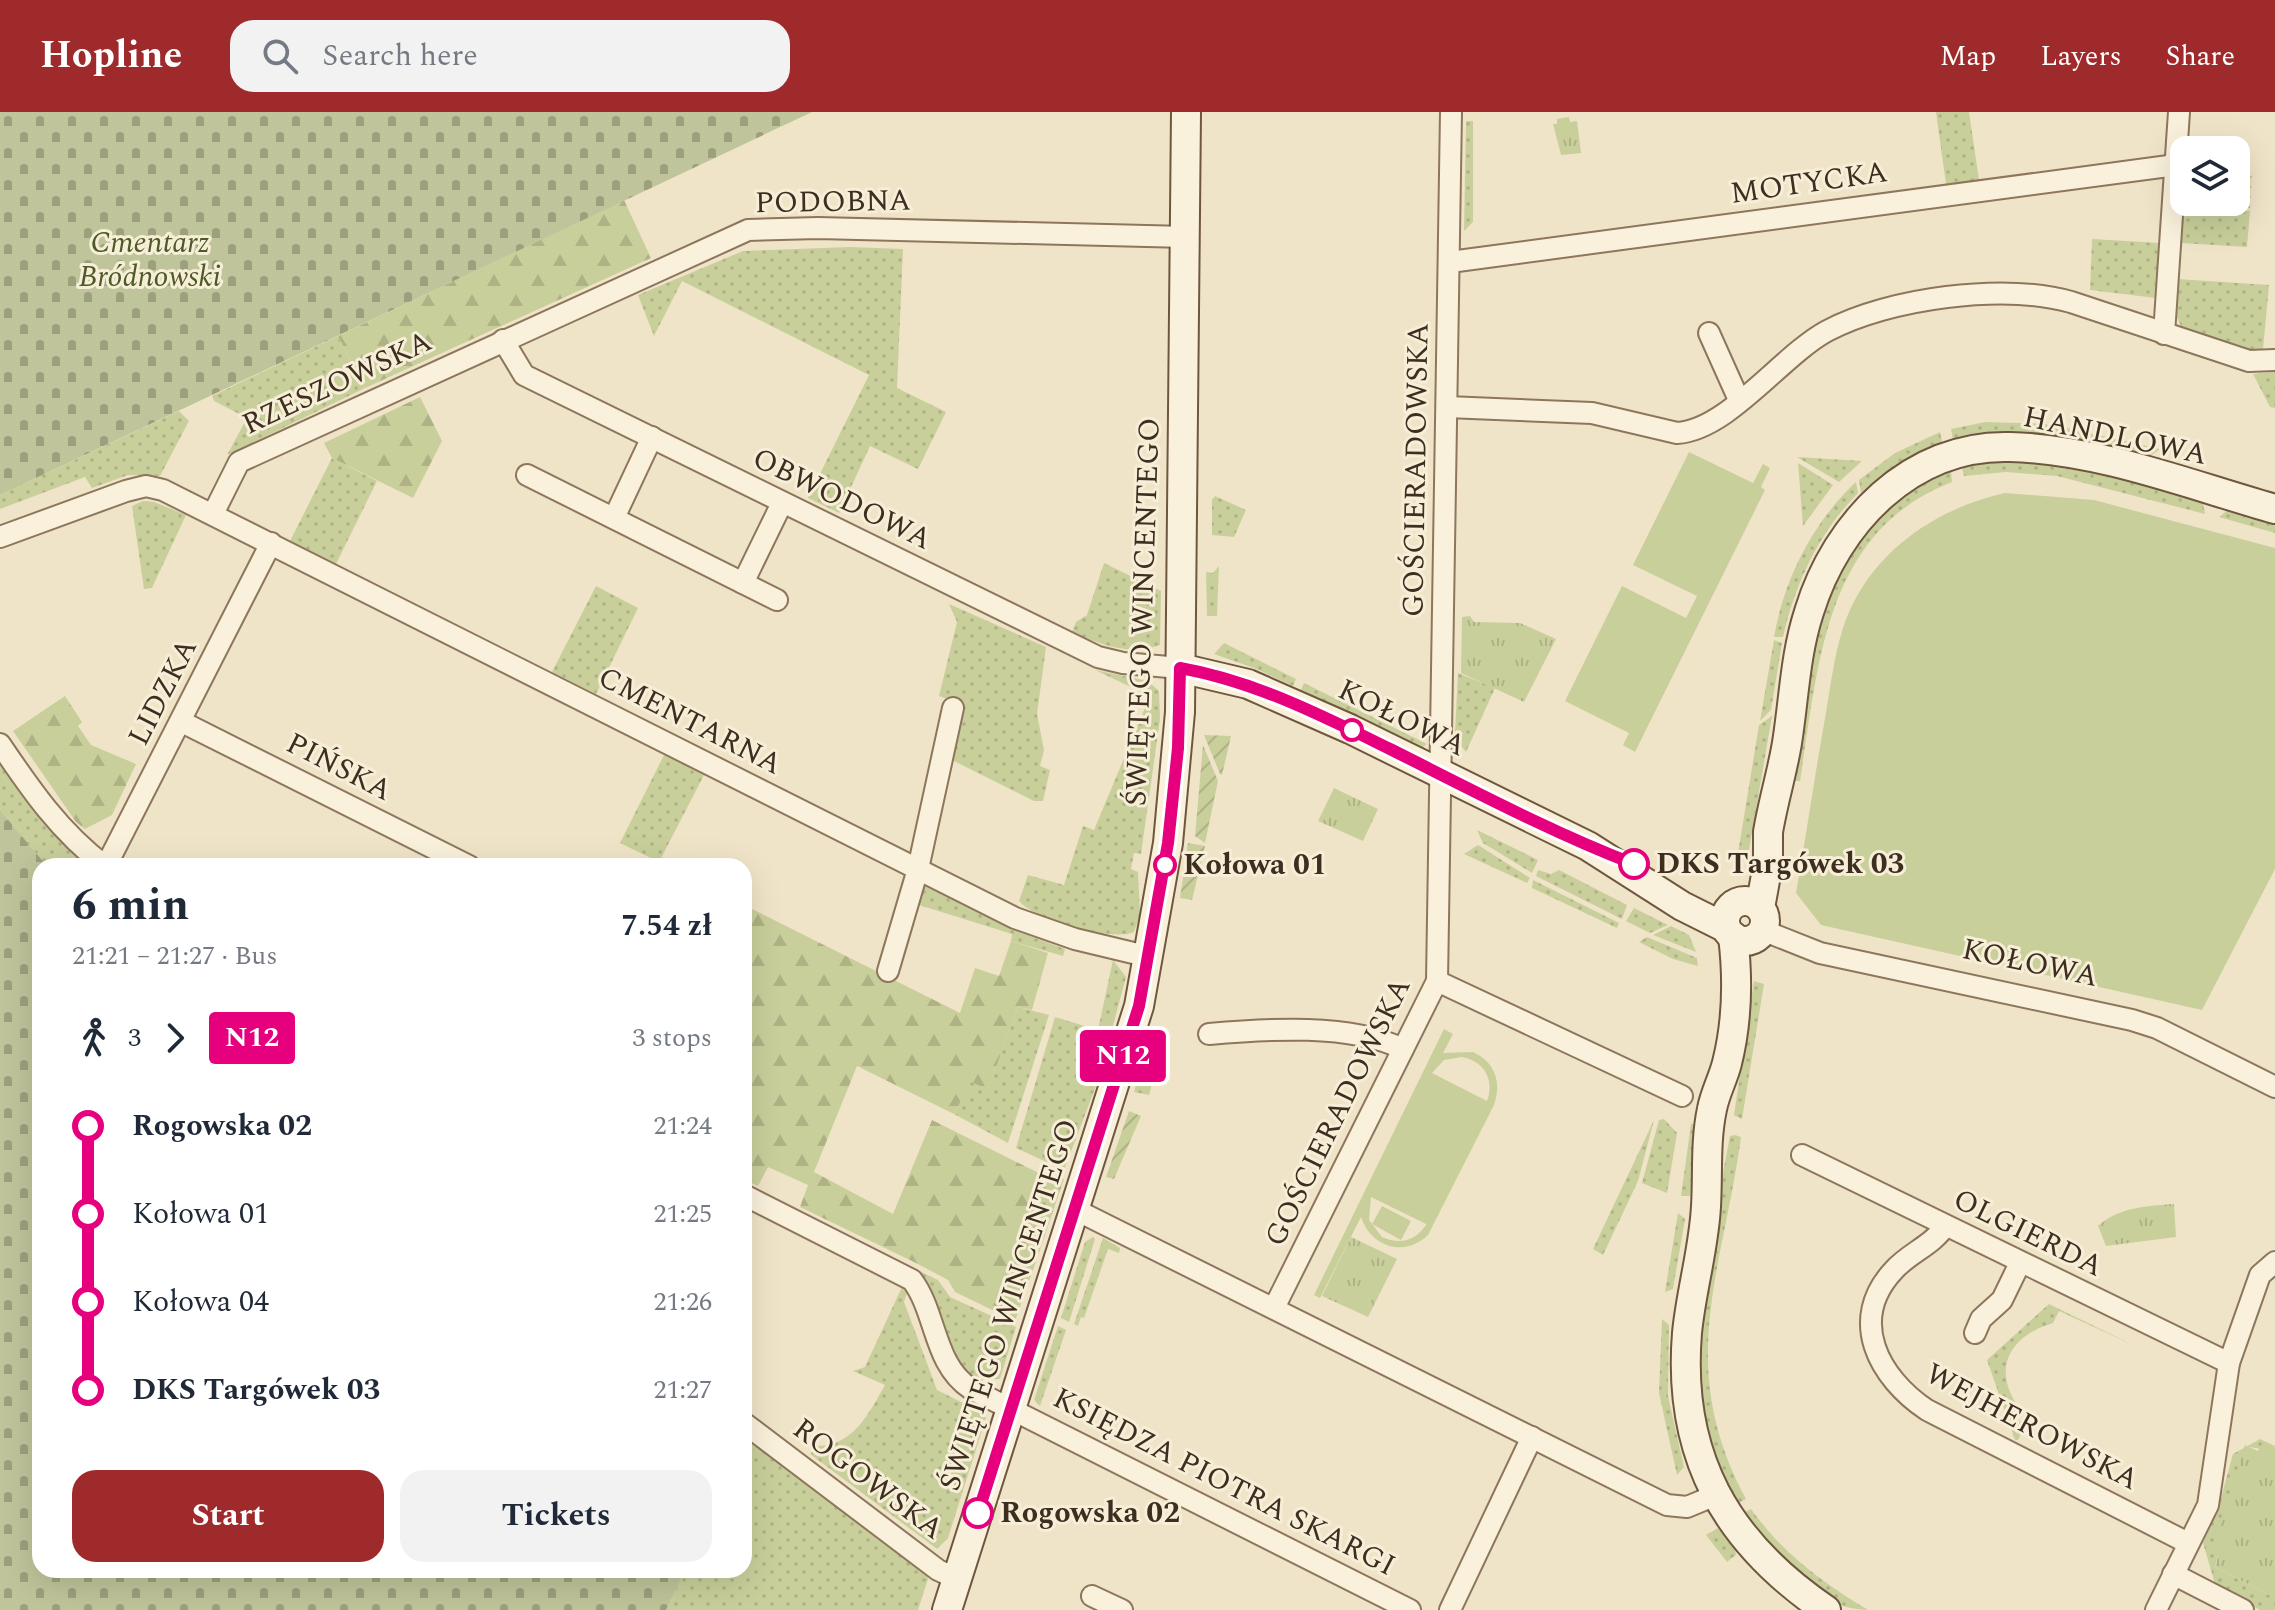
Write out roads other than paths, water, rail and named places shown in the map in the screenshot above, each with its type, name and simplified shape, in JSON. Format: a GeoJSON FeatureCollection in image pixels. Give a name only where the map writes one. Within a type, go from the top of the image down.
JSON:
{"type":"FeatureCollection","features":[{"type":"Feature","properties":{"kind":"street","name":"ŚWIĘTEGO WINCENTEGO"},"geometry":{"type":"LineString","coordinates":[[947,1610],[1076,1210],[1139,1006],[1150,957],[1168,843],[1178,748],[1187,237],[1186,112]]}},
{"type":"Feature","properties":{"kind":"street","name":"GOŚCIERADOWSKA"},"geometry":{"type":"LineString","coordinates":[[1274,1308],[1437,981],[1451,112]]}},
{"type":"Feature","properties":{"kind":"street"},"geometry":{"type":"LineString","coordinates":[[2178,136],[2179,112]]}},
{"type":"Feature","properties":{"kind":"street","name":"MOTYCKA"},"geometry":{"type":"LineString","coordinates":[[1450,262],[2170,166]]}},
{"type":"Feature","properties":{"kind":"street"},"geometry":{"type":"LineString","coordinates":[[2164,334],[2172,216]]}},
{"type":"Feature","properties":{"kind":"street","name":"PODOBNA"},"geometry":{"type":"LineString","coordinates":[[503,340],[748,230],[818,228],[1187,237]]}},
{"type":"Feature","properties":{"kind":"street"},"geometry":{"type":"LineString","coordinates":[[1447,407],[1592,413],[1677,433],[1703,427],[1826,332],[1889,311],[1952,297],[2002,292],[2042,294],[2249,361],[2275,360]]}},
{"type":"Feature","properties":{"kind":"street"},"geometry":{"type":"LineString","coordinates":[[1709,333],[1739,400]]}},
{"type":"Feature","properties":{"kind":"street","name":"OBWODOWA"},"geometry":{"type":"LineString","coordinates":[[503,340],[524,375],[1098,657],[1123,663],[1180,668]]}},
{"type":"Feature","properties":{"kind":"street","name":"RZESZOWSKA"},"geometry":{"type":"LineString","coordinates":[[213,514],[239,462],[503,340]]}},
{"type":"Feature","properties":{"kind":"street"},"geometry":{"type":"LineString","coordinates":[[614,518],[652,437]]}},
{"type":"Feature","properties":{"kind":"street","name":"HANDLOWA"},"geometry":{"type":"LineString","coordinates":[[1826,1610],[1760,1558],[1727,1517],[1694,1437],[1687,1388],[1688,1332],[1706,1207],[1716,1184],[1722,1153],[1744,921],[1771,765],[1793,690],[1809,610],[1835,551],[1879,496],[1910,474],[1936,462],[1992,448],[2036,449],[2132,469],[2275,509]]}},
{"type":"Feature","properties":{"kind":"street"},"geometry":{"type":"LineString","coordinates":[[527,475],[777,600]]}},
{"type":"Feature","properties":{"kind":"street"},"geometry":{"type":"LineString","coordinates":[[0,537],[146,486],[163,490],[213,514]]}},
{"type":"Feature","properties":{"kind":"street"},"geometry":{"type":"LineString","coordinates":[[743,583],[782,503]]}},
{"type":"Feature","properties":{"kind":"street","name":"CMENTARNA"},"geometry":{"type":"LineString","coordinates":[[213,514],[1015,918],[1075,939],[1150,957]]}},
{"type":"Feature","properties":{"kind":"street","name":"LIDZKA"},"geometry":{"type":"LineString","coordinates":[[110,858],[271,543]]}},
{"type":"Feature","properties":{"kind":"street","name":"KOŁOWA"},"geometry":{"type":"LineString","coordinates":[[1180,668],[1248,684],[1441,773],[1588,846],[1682,906],[1744,921],[1820,953],[2132,1020],[2157,1028],[2275,1087]]}},
{"type":"Feature","properties":{"kind":"street"},"geometry":{"type":"LineString","coordinates":[[888,971],[918,869],[953,708]]}},
{"type":"Feature","properties":{"kind":"street","name":"PIŃSKA"},"geometry":{"type":"LineString","coordinates":[[182,722],[453,858]]}},
{"type":"Feature","properties":{"kind":"street"},"geometry":{"type":"LineString","coordinates":[[0,744],[43,809],[97,858]]}},
{"type":"Feature","properties":{"kind":"street"},"geometry":{"type":"LineString","coordinates":[[1437,981],[1682,1096]]}},
{"type":"Feature","properties":{"kind":"street"},"geometry":{"type":"LineString","coordinates":[[1209,1034],[1300,1030],[1382,1039],[1403,1049]]}},
{"type":"Feature","properties":{"kind":"street","name":"OLGIERDA"},"geometry":{"type":"LineString","coordinates":[[1802,1155],[2229,1363]]}},
{"type":"Feature","properties":{"kind":"street","name":"KSIĘDZA PIOTRA SKARGI"},"geometry":{"type":"LineString","coordinates":[[752,1199],[912,1280],[925,1299],[940,1347],[953,1373],[971,1389],[1410,1610]]}},
{"type":"Feature","properties":{"kind":"street"},"geometry":{"type":"LineString","coordinates":[[1076,1210],[1667,1505],[1687,1507],[1716,1495]]}},
{"type":"Feature","properties":{"kind":"street","name":"WEJHEROWSKA"},"geometry":{"type":"LineString","coordinates":[[1945,1226],[1939,1235],[1892,1272],[1878,1294],[1873,1316],[1873,1343],[1885,1371],[1902,1393],[1927,1410],[2188,1543]]}},
{"type":"Feature","properties":{"kind":"street"},"geometry":{"type":"LineString","coordinates":[[2156,1610],[2208,1505],[2229,1363],[2260,1275],[2275,1262]]}},
{"type":"Feature","properties":{"kind":"street"},"geometry":{"type":"LineString","coordinates":[[1975,1333],[1981,1319],[2002,1300],[2020,1263]]}},
{"type":"Feature","properties":{"kind":"street","name":"ROGOWSKA"},"geometry":{"type":"LineString","coordinates":[[752,1429],[938,1570],[957,1579]]}},
{"type":"Feature","properties":{"kind":"street"},"geometry":{"type":"LineString","coordinates":[[1450,1610],[1532,1437]]}},
{"type":"Feature","properties":{"kind":"street"},"geometry":{"type":"LineString","coordinates":[[2173,1574],[2243,1610]]}},
{"type":"Feature","properties":{"kind":"street"},"geometry":{"type":"LineString","coordinates":[[1092,1596],[1122,1610]]}},
{"type":"Feature","properties":{"kind":"place","name":"DKS Targówek 03"},"geometry":{"type":"Point","coordinates":[1634,864]}},
{"type":"Feature","properties":{"kind":"place","name":"Kołowa 01"},"geometry":{"type":"Point","coordinates":[1165,865]}},
{"type":"Feature","properties":{"kind":"place","name":"Rogowska 02"},"geometry":{"type":"Point","coordinates":[978,1513]}},
{"type":"Feature","properties":{"kind":"park label","name":"Cmentarz Bródnowski"},"geometry":{"type":"Point","coordinates":[150,260]}}]}
